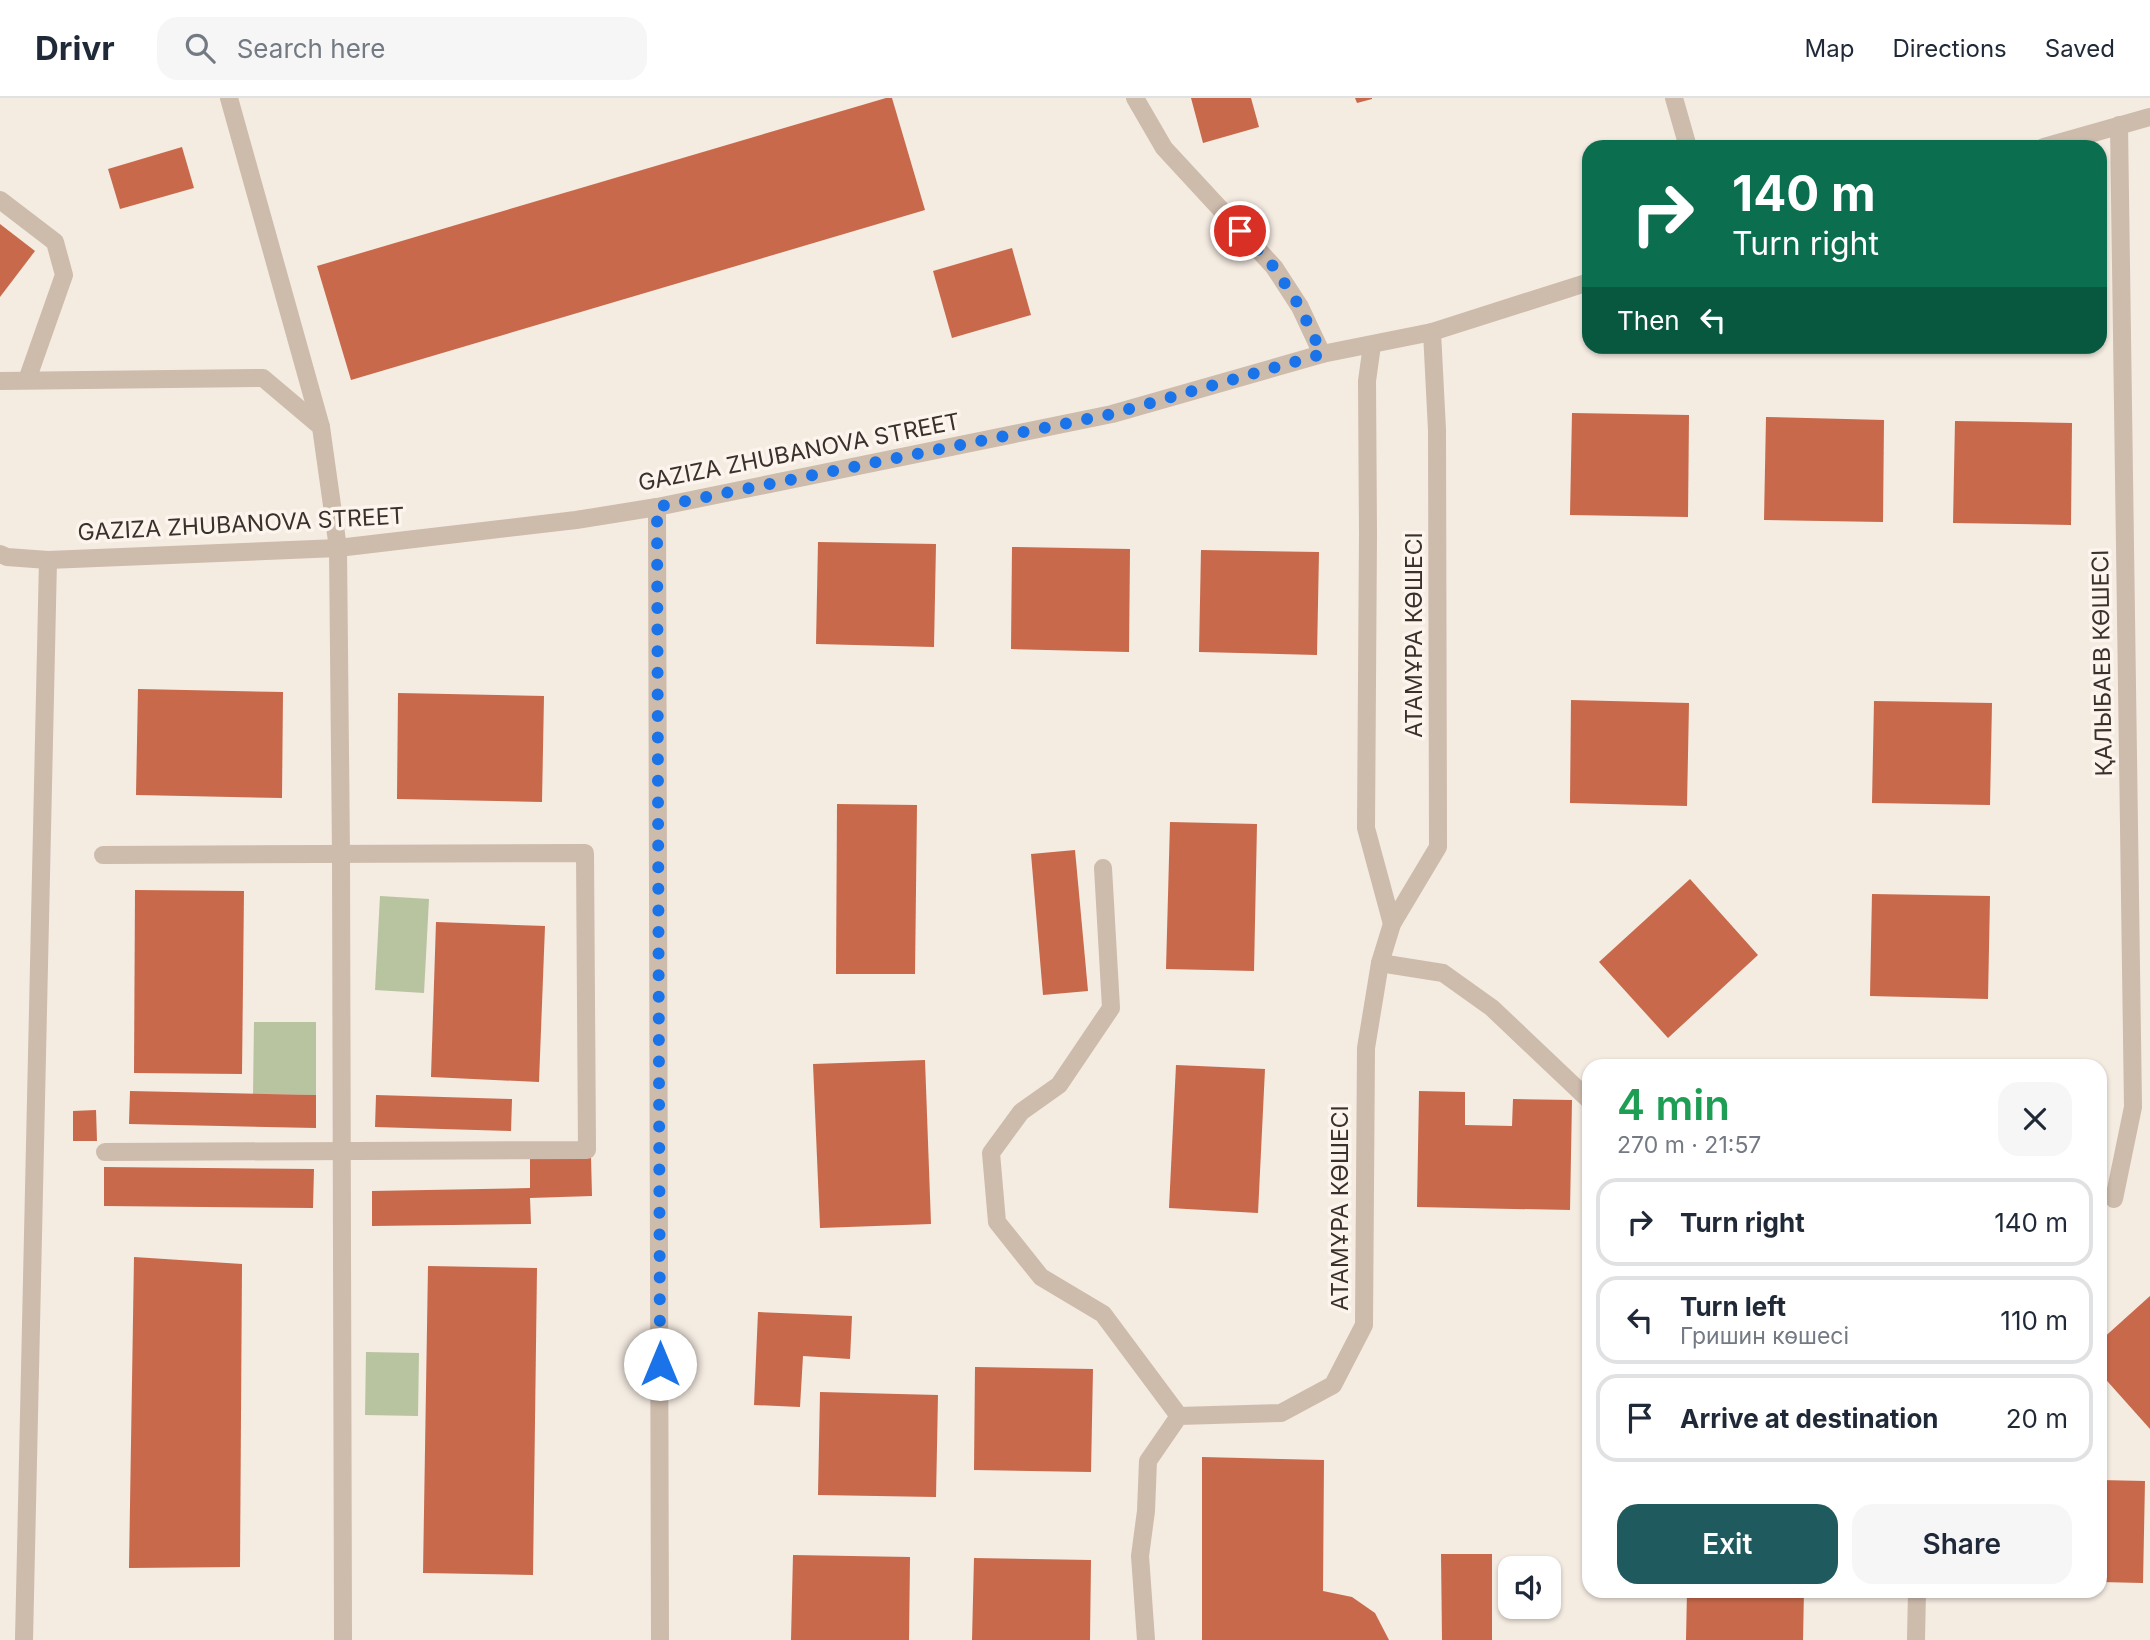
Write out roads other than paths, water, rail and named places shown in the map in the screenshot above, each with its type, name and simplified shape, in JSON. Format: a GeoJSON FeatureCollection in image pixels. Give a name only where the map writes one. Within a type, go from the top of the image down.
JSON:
{"type":"FeatureCollection","features":[{"type":"Feature","properties":{"kind":"street"},"geometry":{"type":"LineString","coordinates":[[229,98],[321,426],[338,548],[342,1640]]}},
{"type":"Feature","properties":{"kind":"street"},"geometry":{"type":"LineString","coordinates":[[1135,98],[1164,148],[1274,267],[1300,307],[1322,354]]}},
{"type":"Feature","properties":{"kind":"street"},"geometry":{"type":"LineString","coordinates":[[1674,98],[1686,140]]}},
{"type":"Feature","properties":{"kind":"street"},"geometry":{"type":"LineString","coordinates":[[2068,140],[2150,117]]}},
{"type":"Feature","properties":{"kind":"street","name":"ҚАЛЫБАЕВ КӨШЕСІ"},"geometry":{"type":"LineString","coordinates":[[2114,1199],[2133,1107],[2119,125]]}},
{"type":"Feature","properties":{"kind":"street"},"geometry":{"type":"LineString","coordinates":[[0,200],[55,242],[64,275],[27,380]]}},
{"type":"Feature","properties":{"kind":"street","name":"GAZIZA ZHUBANOVA STREET"},"geometry":{"type":"LineString","coordinates":[[0,554],[48,560],[338,548],[576,520],[657,507],[1112,414],[1322,354],[1432,332],[1582,284]]}},
{"type":"Feature","properties":{"kind":"street","name":"АТАМҰРА КӨШЕСІ"},"geometry":{"type":"LineString","coordinates":[[1179,1416],[1281,1413],[1333,1385],[1364,1325],[1366,1048],[1380,963],[1392,925],[1438,847],[1437,430],[1432,332]]}},
{"type":"Feature","properties":{"kind":"street","name":"АТАМҰРА КӨШЕСІ"},"geometry":{"type":"LineString","coordinates":[[1372,345],[1367,381],[1366,828],[1392,925]]}},
{"type":"Feature","properties":{"kind":"street"},"geometry":{"type":"LineString","coordinates":[[0,381],[263,378],[321,426]]}},
{"type":"Feature","properties":{"kind":"street"},"geometry":{"type":"LineString","coordinates":[[657,507],[660,1640]]}},
{"type":"Feature","properties":{"kind":"street"},"geometry":{"type":"LineString","coordinates":[[24,1640],[48,560]]}},
{"type":"Feature","properties":{"kind":"street"},"geometry":{"type":"LineString","coordinates":[[103,855],[585,853],[587,1150],[105,1152]]}},
{"type":"Feature","properties":{"kind":"street"},"geometry":{"type":"LineString","coordinates":[[1103,868],[1111,1009],[1059,1085],[1021,1112],[992,1153],[997,1222],[1041,1277],[1103,1314],[1179,1416],[1148,1461],[1146,1511],[1140,1556],[1146,1640]]}},
{"type":"Feature","properties":{"kind":"street"},"geometry":{"type":"LineString","coordinates":[[1380,963],[1443,973],[1492,1008],[1582,1093]]}},
{"type":"Feature","properties":{"kind":"street"},"geometry":{"type":"LineString","coordinates":[[1916,1640],[1917,1598]]}}]}
